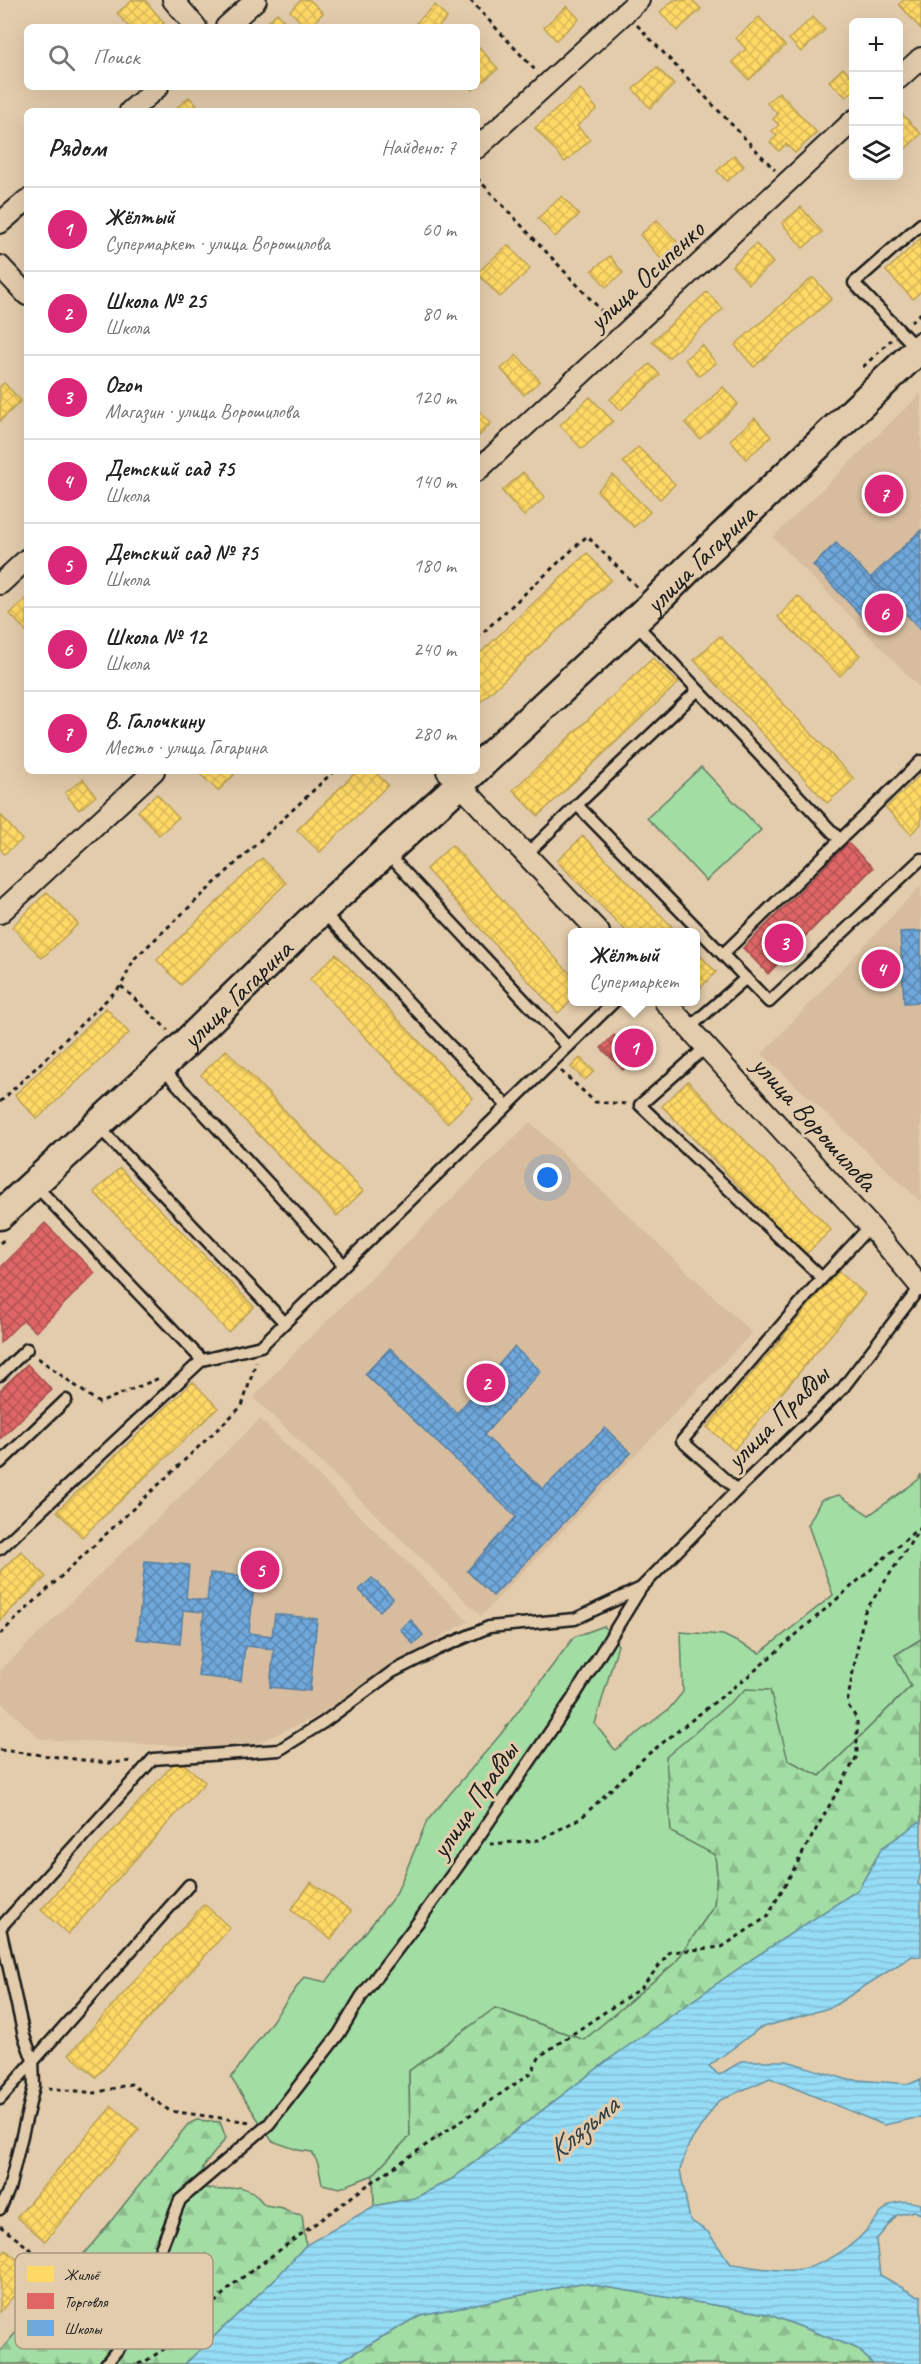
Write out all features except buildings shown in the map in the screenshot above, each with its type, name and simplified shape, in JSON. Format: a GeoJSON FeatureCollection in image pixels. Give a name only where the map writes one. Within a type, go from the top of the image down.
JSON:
{"type":"FeatureCollection","features":[{"type":"Feature","properties":{"kind":"main road","name":"улица Гагарина"},"geometry":{"type":"LineString","coordinates":[[480,759],[643,613],[920,348]]}},
{"type":"Feature","properties":{"kind":"main road","name":"улица Гагарина"},"geometry":{"type":"LineString","coordinates":[[0,1215],[184,1045],[463,774]]}},
{"type":"Feature","properties":{"kind":"street"},"geometry":{"type":"LineString","coordinates":[[173,0],[193,24]]}},
{"type":"Feature","properties":{"kind":"street"},"geometry":{"type":"LineString","coordinates":[[229,24],[256,0]]}},
{"type":"Feature","properties":{"kind":"street"},"geometry":{"type":"LineString","coordinates":[[480,145],[632,6]]}},
{"type":"Feature","properties":{"kind":"street"},"geometry":{"type":"LineString","coordinates":[[903,74],[921,58]]}},
{"type":"Feature","properties":{"kind":"street"},"geometry":{"type":"LineString","coordinates":[[134,108],[154,90]]}},
{"type":"Feature","properties":{"kind":"street","name":"улица Осипенко"},"geometry":{"type":"LineString","coordinates":[[480,468],[849,125]]}},
{"type":"Feature","properties":{"kind":"street"},"geometry":{"type":"LineString","coordinates":[[0,223],[24,203]]}},
{"type":"Feature","properties":{"kind":"street"},"geometry":{"type":"LineString","coordinates":[[0,266],[24,292]]}},
{"type":"Feature","properties":{"kind":"street"},"geometry":{"type":"LineString","coordinates":[[0,584],[24,562]]}},
{"type":"Feature","properties":{"kind":"street"},"geometry":{"type":"LineString","coordinates":[[0,913],[150,774]]}},
{"type":"Feature","properties":{"kind":"street"},"geometry":{"type":"LineString","coordinates":[[465,774],[526,855],[594,928]]}},
{"type":"Feature","properties":{"kind":"street","name":"улица Ворошилова"},"geometry":{"type":"LineString","coordinates":[[669,1006],[870,1226],[921,1286]]}},
{"type":"Feature","properties":{"kind":"lane"},"geometry":{"type":"LineString","coordinates":[[920,348],[854,283],[921,224]]}},
{"type":"Feature","properties":{"kind":"lane"},"geometry":{"type":"LineString","coordinates":[[643,613],[698,690],[840,840]]}},
{"type":"Feature","properties":{"kind":"lane"},"geometry":{"type":"LineString","coordinates":[[526,855],[698,690]]}},
{"type":"Feature","properties":{"kind":"lane"},"geometry":{"type":"LineString","coordinates":[[723,954],[921,761]]}},
{"type":"Feature","properties":{"kind":"lane"},"geometry":{"type":"LineString","coordinates":[[577,805],[698,928]]}},
{"type":"Feature","properties":{"kind":"lane"},"geometry":{"type":"LineString","coordinates":[[385,852],[568,1047]]}},
{"type":"Feature","properties":{"kind":"lane"},"geometry":{"type":"LineString","coordinates":[[700,931],[769,1002],[921,859]]}},
{"type":"Feature","properties":{"kind":"lane"},"geometry":{"type":"LineString","coordinates":[[322,910],[507,1106]]}},
{"type":"Feature","properties":{"kind":"lane"},"geometry":{"type":"LineString","coordinates":[[690,1028],[746,978]]}},
{"type":"Feature","properties":{"kind":"lane"},"geometry":{"type":"LineString","coordinates":[[0,1550],[202,1360],[261,1346],[610,1006]]}},
{"type":"Feature","properties":{"kind":"lane"},"geometry":{"type":"LineString","coordinates":[[706,1047],[640,1105],[822,1278]]}},
{"type":"Feature","properties":{"kind":"lane"},"geometry":{"type":"LineString","coordinates":[[161,1066],[344,1265]]}},
{"type":"Feature","properties":{"kind":"lane"},"geometry":{"type":"LineString","coordinates":[[98,1126],[284,1323]]}},
{"type":"Feature","properties":{"kind":"lane"},"geometry":{"type":"LineString","coordinates":[[33,1184],[202,1360]]}},
{"type":"Feature","properties":{"kind":"lane"},"geometry":{"type":"LineString","coordinates":[[737,1490],[682,1441],[822,1278],[870,1226]]}},
{"type":"Feature","properties":{"kind":"lane","name":"улица Правды"},"geometry":{"type":"LineString","coordinates":[[159,2253],[180,2200],[270,2124],[339,2034],[361,1996],[473,1845],[573,1698],[641,1588],[737,1490],[842,1389],[921,1286]]}},
{"type":"Feature","properties":{"kind":"lane"},"geometry":{"type":"LineString","coordinates":[[0,1375],[27,1350]]}},
{"type":"Feature","properties":{"kind":"lane"},"geometry":{"type":"LineString","coordinates":[[0,1463],[66,1400]]}},
{"type":"Feature","properties":{"kind":"lane"},"geometry":{"type":"LineString","coordinates":[[0,2210],[9,2189],[34,2086],[33,2060],[24,2036],[0,1928],[153,1759],[279,1750],[324,1722],[392,1672],[438,1649],[489,1627],[575,1619],[641,1588]]}},
{"type":"Feature","properties":{"kind":"lane"},"geometry":{"type":"LineString","coordinates":[[0,2099],[189,1885]]}},
{"type":"Feature","properties":{"kind":"lane","name":"улица Правды"},"geometry":{"type":"LineString","coordinates":[[106,2364],[117,2349]]}},
{"type":"Feature","properties":{"kind":"path"},"geometry":{"type":"LineString","coordinates":[[470,0],[547,84]]}},
{"type":"Feature","properties":{"kind":"path"},"geometry":{"type":"LineString","coordinates":[[632,6],[787,182]]}},
{"type":"Feature","properties":{"kind":"path"},"geometry":{"type":"LineString","coordinates":[[480,181],[624,334]]}},
{"type":"Feature","properties":{"kind":"path"},"geometry":{"type":"LineString","coordinates":[[480,635],[588,536],[643,613]]}},
{"type":"Feature","properties":{"kind":"path"},"geometry":{"type":"LineString","coordinates":[[0,1102],[121,986],[134,959],[331,774]]}},
{"type":"Feature","properties":{"kind":"path"},"geometry":{"type":"LineString","coordinates":[[121,986],[184,1045]]}},
{"type":"Feature","properties":{"kind":"path"},"geometry":{"type":"LineString","coordinates":[[552,1062],[595,1102],[640,1105]]}},
{"type":"Feature","properties":{"kind":"path"},"geometry":{"type":"LineString","coordinates":[[0,1634],[242,1406],[261,1346]]}},
{"type":"Feature","properties":{"kind":"path"},"geometry":{"type":"LineString","coordinates":[[27,1350],[99,1402],[202,1360]]}},
{"type":"Feature","properties":{"kind":"path"},"geometry":{"type":"LineString","coordinates":[[473,1845],[539,1839],[581,1818],[647,1755],[752,1673],[920,1526]]}},
{"type":"Feature","properties":{"kind":"path"},"geometry":{"type":"LineString","coordinates":[[213,2304],[231,2286],[365,2187],[531,2073],[540,2056],[642,1987],[670,1952],[722,1947],[767,1917],[857,1756],[857,1719],[847,1704],[864,1613],[920,1526]]}},
{"type":"Feature","properties":{"kind":"path"},"geometry":{"type":"LineString","coordinates":[[0,1750],[108,1762],[153,1759]]}},
{"type":"Feature","properties":{"kind":"path"},"geometry":{"type":"LineString","coordinates":[[34,2086],[95,2093],[131,2084],[171,2111],[270,2124]]}},
{"type":"Feature","properties":{"kind":"path"},"geometry":{"type":"LineString","coordinates":[[0,2226],[35,2253]]}},
{"type":"Feature","properties":{"kind":"path"},"geometry":{"type":"LineString","coordinates":[[142,2253],[161,2247]]}},
{"type":"Feature","properties":{"kind":"path"},"geometry":{"type":"LineString","coordinates":[[138,2364],[147,2361],[164,2349]]}},
{"type":"Feature","properties":{"kind":"shaded area"},"geometry":{"type":"Polygon","coordinates":[[[921,393],[921,689],[773,537],[921,393]]]}},
{"type":"Feature","properties":{"kind":"shaded area"},"geometry":{"type":"Polygon","coordinates":[[[921,885],[921,1202],[762,1054],[921,885]]]}},
{"type":"Feature","properties":{"kind":"shaded area"},"geometry":{"type":"Polygon","coordinates":[[[530,1122],[752,1333],[481,1616],[254,1398],[280,1367],[530,1122]]]}},
{"type":"Feature","properties":{"kind":"shaded area"},"geometry":{"type":"Polygon","coordinates":[[[260,1419],[468,1621],[389,1668],[316,1717],[243,1749],[40,1739],[0,1701],[0,1671],[260,1419]]]}},
{"type":"Feature","properties":{"kind":"green space"},"geometry":{"type":"Polygon","coordinates":[[[701,767],[761,830],[706,881],[647,818],[701,767]]]}},
{"type":"Feature","properties":{"kind":"green space"},"geometry":{"type":"Polygon","coordinates":[[[921,1474],[921,1639],[895,1655],[911,1686],[820,1776],[788,1760],[715,1855],[717,1874],[714,1906],[676,1962],[584,2040],[495,2008],[409,2071],[410,2136],[373,2175],[340,2188],[322,2184],[318,2164],[312,2152],[272,2141],[231,2078],[304,1977],[326,1982],[396,1894],[427,1821],[500,1735],[574,1637],[604,1626],[618,1645],[595,1724],[615,1750],[669,1709],[683,1692],[681,1632],[723,1635],[760,1653],[833,1595],[808,1525],[821,1500],[839,1495],[869,1515],[918,1480],[921,1474]]]}},
{"type":"Feature","properties":{"kind":"green space"},"geometry":{"type":"Polygon","coordinates":[[[921,1639],[921,1821],[882,1848],[858,1890],[752,1959],[611,2058],[452,2179],[415,2198],[374,2206],[373,2175],[410,2136],[409,2071],[495,2008],[584,2040],[676,1962],[714,1906],[717,1874],[715,1855],[671,1832],[666,1757],[746,1689],[770,1690],[788,1760],[820,1776],[911,1686],[895,1655],[921,1639]]]}},
{"type":"Feature","properties":{"kind":"green space"},"geometry":{"type":"Polygon","coordinates":[[[197,2120],[220,2122],[226,2138],[203,2167],[205,2188],[222,2190],[240,2187],[253,2192],[265,2205],[283,2208],[302,2215],[306,2245],[278,2276],[213,2338],[213,2253],[84,2253],[188,2124],[197,2120]]]}},
{"type":"Feature","properties":{"kind":"green space"},"geometry":{"type":"Polygon","coordinates":[[[581,2283],[768,2314],[858,2349],[873,2364],[335,2364],[420,2315],[581,2283]]]}},
{"type":"Feature","properties":{"kind":"green space"},"geometry":{"type":"Polygon","coordinates":[[[15,2334],[15,2349],[201,2349],[185,2364],[0,2364],[0,2351],[15,2334]]]}},
{"type":"Feature","properties":{"kind":"water","name":"Клязьма"},"geometry":{"type":"Polygon","coordinates":[[[921,1821],[921,1870],[918,1884],[921,1886],[921,1957],[912,1956],[832,2007],[760,2028],[709,2066],[719,2075],[742,2061],[787,2061],[845,2079],[910,2084],[921,2079],[921,2117],[884,2125],[770,2078],[718,2101],[689,2144],[680,2170],[690,2220],[708,2232],[731,2264],[766,2269],[793,2270],[825,2261],[849,2247],[885,2208],[899,2202],[921,2204],[921,2214],[914,2211],[897,2215],[876,2240],[880,2275],[915,2295],[921,2296],[921,2364],[873,2364],[858,2349],[768,2314],[581,2283],[420,2315],[335,2364],[185,2364],[201,2349],[213,2349],[213,2338],[278,2276],[306,2245],[374,2206],[415,2198],[452,2179],[611,2058],[752,1959],[858,1890],[882,1848],[921,1821]]]}},
{"type":"Feature","properties":{"kind":"place","name":"В. Галочкину"},"geometry":{"type":"Point","coordinates":[884,494]}},
{"type":"Feature","properties":{"kind":"place","name":"Школа № 12"},"geometry":{"type":"Point","coordinates":[884,613]}},
{"type":"Feature","properties":{"kind":"place","name":"Ozon"},"geometry":{"type":"Point","coordinates":[784,943]}},
{"type":"Feature","properties":{"kind":"place","name":"Детский сад 75"},"geometry":{"type":"Point","coordinates":[881,969]}},
{"type":"Feature","properties":{"kind":"place","name":"Жёлтый"},"geometry":{"type":"Point","coordinates":[634,1048]}},
{"type":"Feature","properties":{"kind":"place","name":"Школа № 25"},"geometry":{"type":"Point","coordinates":[486,1383]}},
{"type":"Feature","properties":{"kind":"place","name":"Детский сад № 75"},"geometry":{"type":"Point","coordinates":[260,1570]}}]}
